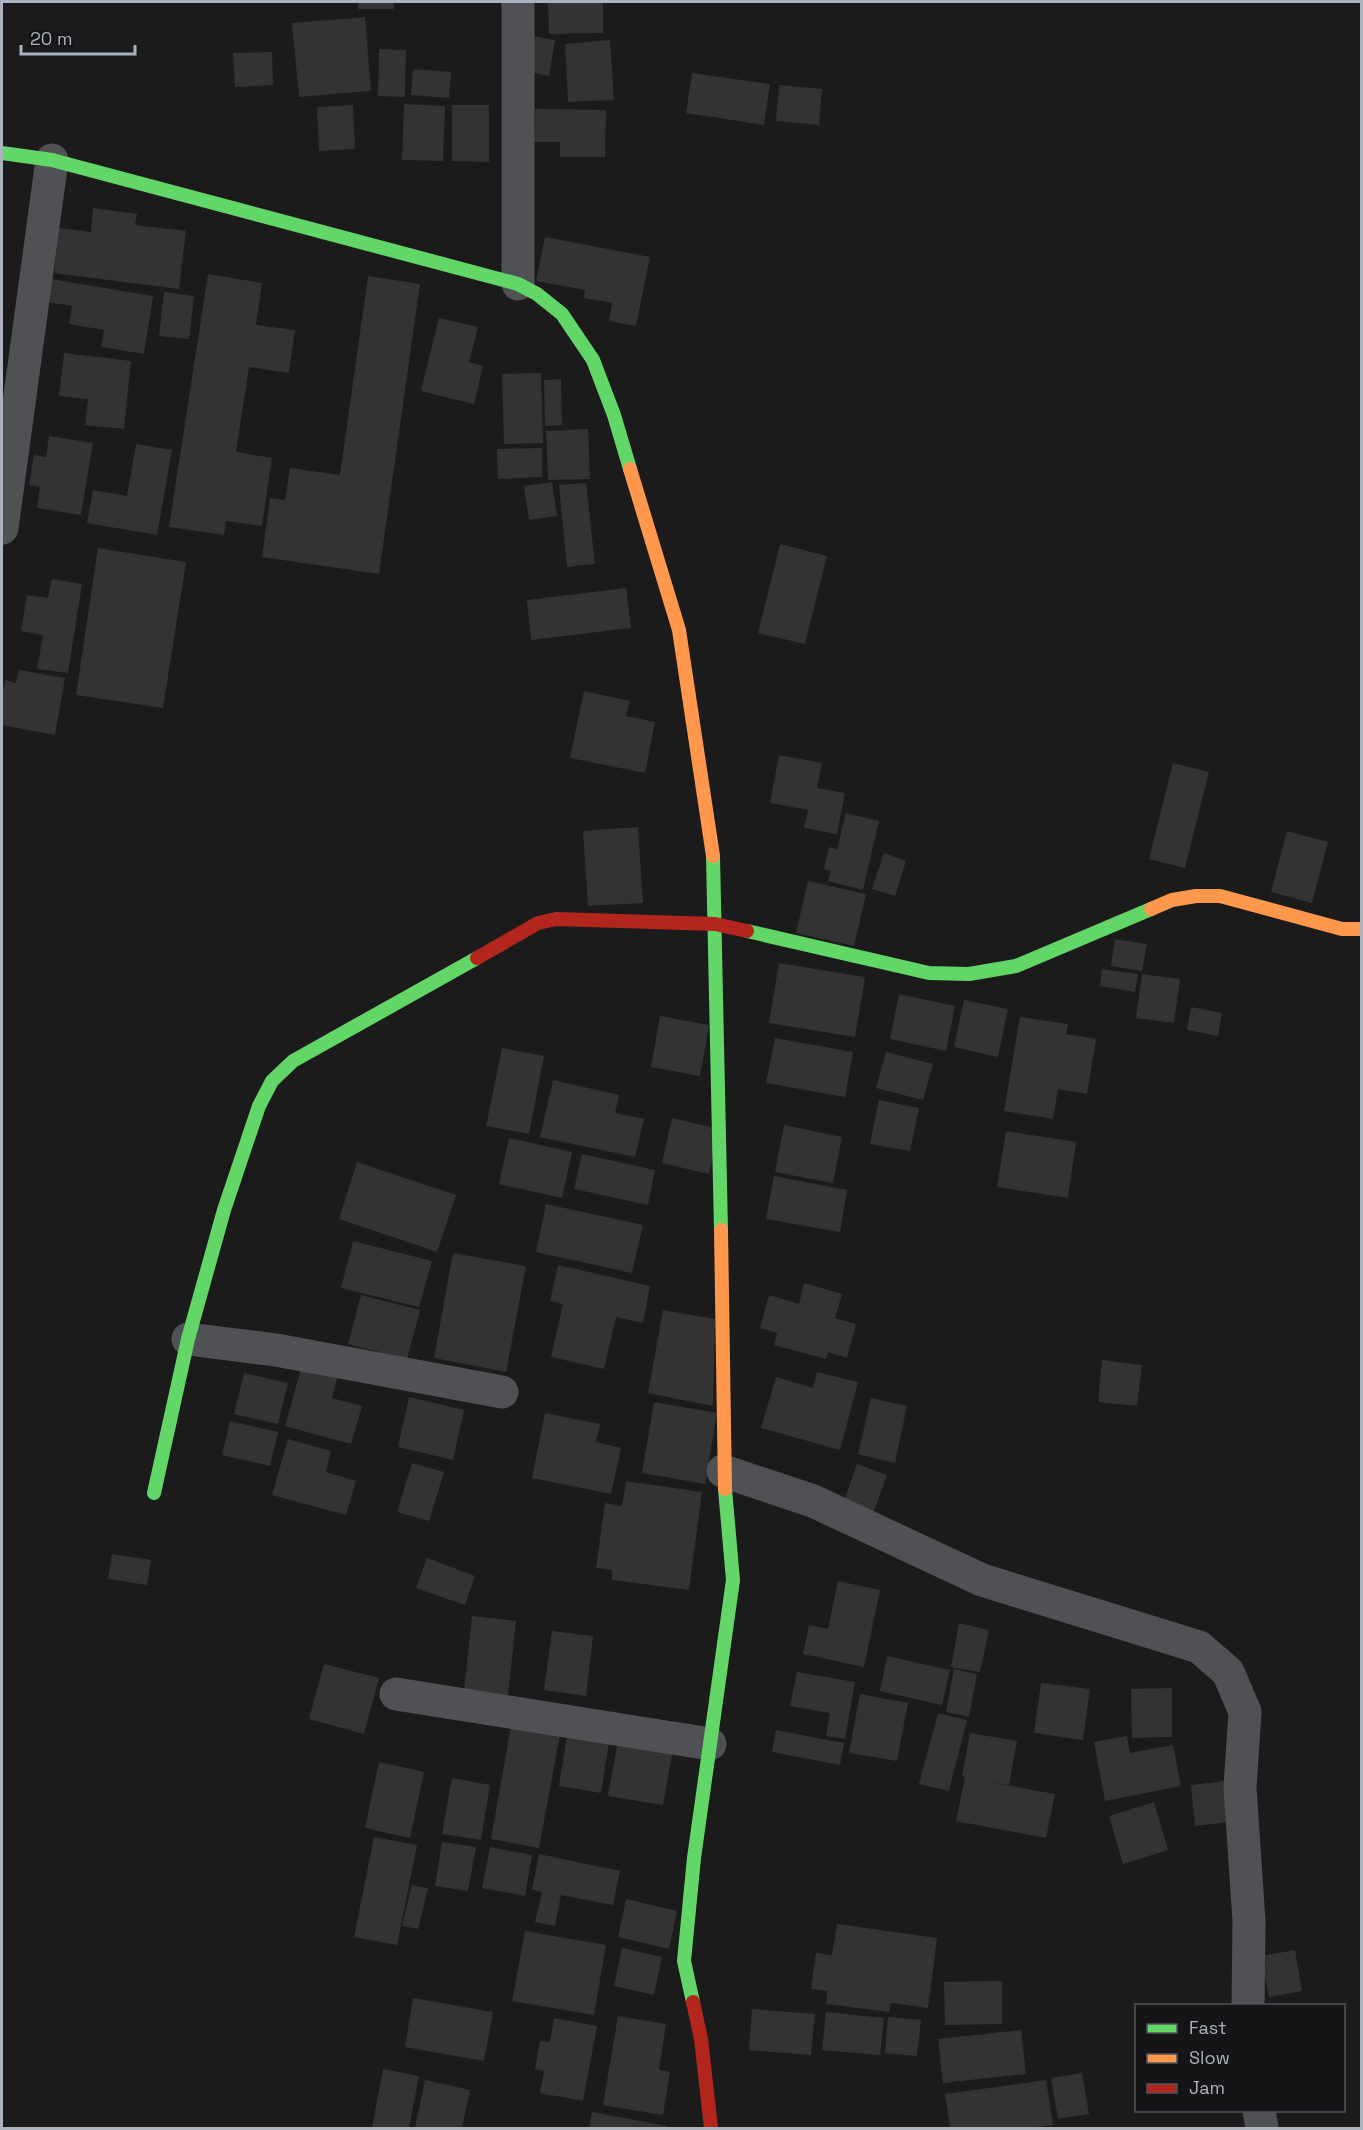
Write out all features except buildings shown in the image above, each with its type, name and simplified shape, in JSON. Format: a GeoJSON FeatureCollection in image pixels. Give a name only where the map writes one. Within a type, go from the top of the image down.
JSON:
{"type":"FeatureCollection","features":[{"type":"Feature","properties":{"kind":"street"},"geometry":{"type":"LineString","coordinates":[[518,2],[518,284]]}},
{"type":"Feature","properties":{"kind":"street"},"geometry":{"type":"LineString","coordinates":[[2,153],[52,160],[518,284],[537,294],[562,314],[593,360],[614,415],[679,630],[714,861],[723,1471],[733,1580],[694,1857],[684,1960],[701,2040],[711,2128]]}},
{"type":"Feature","properties":{"kind":"street"},"geometry":{"type":"LineString","coordinates":[[2,528],[52,160]]}},
{"type":"Feature","properties":{"kind":"street"},"geometry":{"type":"LineString","coordinates":[[154,1493],[188,1339],[224,1210],[259,1106],[272,1082],[293,1061],[538,923],[556,919],[715,924],[929,973],[969,975],[1016,966],[1172,900],[1196,896],[1220,896],[1341,928],[1362,929]]}},
{"type":"Feature","properties":{"kind":"street"},"geometry":{"type":"LineString","coordinates":[[188,1339],[276,1350],[502,1392]]}},
{"type":"Feature","properties":{"kind":"street"},"geometry":{"type":"LineString","coordinates":[[723,1471],[813,1501],[982,1580],[1199,1647],[1228,1672],[1245,1712],[1240,1787],[1249,1921],[1248,2004]]}},
{"type":"Feature","properties":{"kind":"street"},"geometry":{"type":"LineString","coordinates":[[396,1694],[710,1744]]}},
{"type":"Feature","properties":{"kind":"street"},"geometry":{"type":"LineString","coordinates":[[1259,2112],[1262,2128]]}},
{"type":"Feature","properties":{"kind":"traffic: fast"},"geometry":{"type":"LineString","coordinates":[[2,153],[52,160],[518,284],[537,294],[562,314],[593,360],[614,415],[630,469]]}},
{"type":"Feature","properties":{"kind":"traffic: fast"},"geometry":{"type":"LineString","coordinates":[[713,856],[721,1230]]}},
{"type":"Feature","properties":{"kind":"traffic: fast"},"geometry":{"type":"LineString","coordinates":[[747,931],[929,973],[969,974],[1016,966],[1151,909]]}},
{"type":"Feature","properties":{"kind":"traffic: fast"},"geometry":{"type":"LineString","coordinates":[[154,1493],[188,1339],[224,1210],[259,1106],[272,1081],[293,1061],[477,958]]}},
{"type":"Feature","properties":{"kind":"traffic: fast"},"geometry":{"type":"LineString","coordinates":[[693,2002],[684,1961],[694,1858],[733,1580],[725,1489]]}},
{"type":"Feature","properties":{"kind":"traffic: slow"},"geometry":{"type":"LineString","coordinates":[[630,469],[679,630],[713,856]]}},
{"type":"Feature","properties":{"kind":"traffic: slow"},"geometry":{"type":"LineString","coordinates":[[1151,909],[1172,900],[1196,896],[1220,896],[1342,929],[1362,929]]}},
{"type":"Feature","properties":{"kind":"traffic: slow"},"geometry":{"type":"LineString","coordinates":[[721,1230],[725,1489]]}},
{"type":"Feature","properties":{"kind":"traffic: jam"},"geometry":{"type":"LineString","coordinates":[[477,958],[538,923],[556,919],[715,924],[747,931]]}},
{"type":"Feature","properties":{"kind":"traffic: jam"},"geometry":{"type":"LineString","coordinates":[[693,2002],[701,2039],[711,2128]]}}]}
